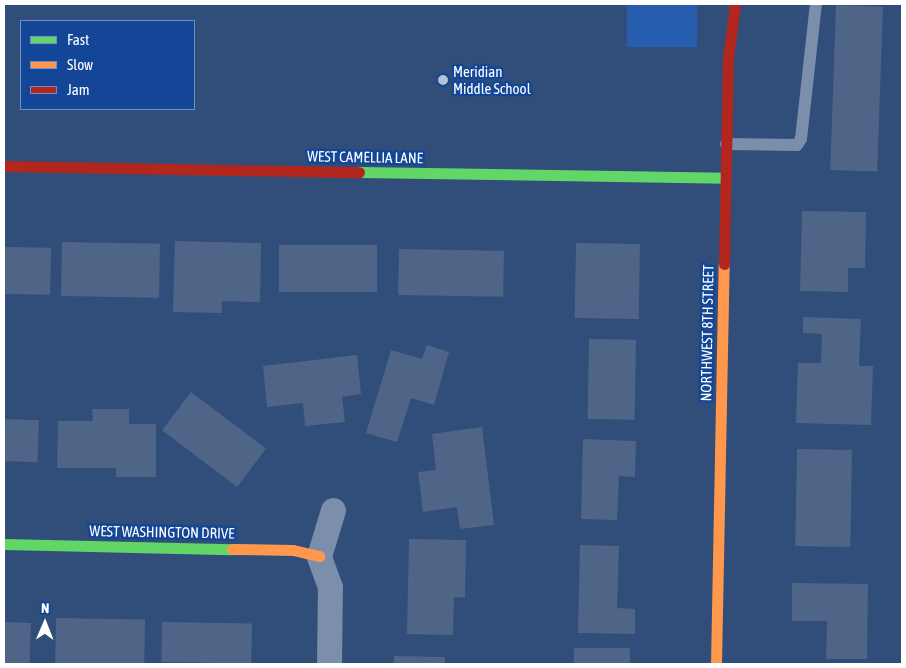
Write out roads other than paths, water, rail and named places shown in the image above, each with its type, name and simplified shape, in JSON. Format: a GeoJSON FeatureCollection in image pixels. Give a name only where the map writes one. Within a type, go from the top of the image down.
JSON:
{"type":"FeatureCollection","features":[{"type":"Feature","properties":{"kind":"street","name":"NORTHWEST 8TH STREET"},"geometry":{"type":"LineString","coordinates":[[716,664],[728,58],[735,4]]}},
{"type":"Feature","properties":{"kind":"street","name":"WEST CAMELLIA LANE"},"geometry":{"type":"LineString","coordinates":[[4,166],[725,178]]}},
{"type":"Feature","properties":{"kind":"street"},"geometry":{"type":"LineString","coordinates":[[329,664],[330,587],[319,556],[333,510]]}},
{"type":"Feature","properties":{"kind":"street","name":"WEST WASHINGTON DRIVE"},"geometry":{"type":"LineString","coordinates":[[4,544],[293,550],[319,556]]}},
{"type":"Feature","properties":{"kind":"lane"},"geometry":{"type":"LineString","coordinates":[[726,144],[798,144],[801,139],[816,4]]}},
{"type":"Feature","properties":{"kind":"place","name":"Meridian Middle School"},"geometry":{"type":"Point","coordinates":[443,80]}}]}
